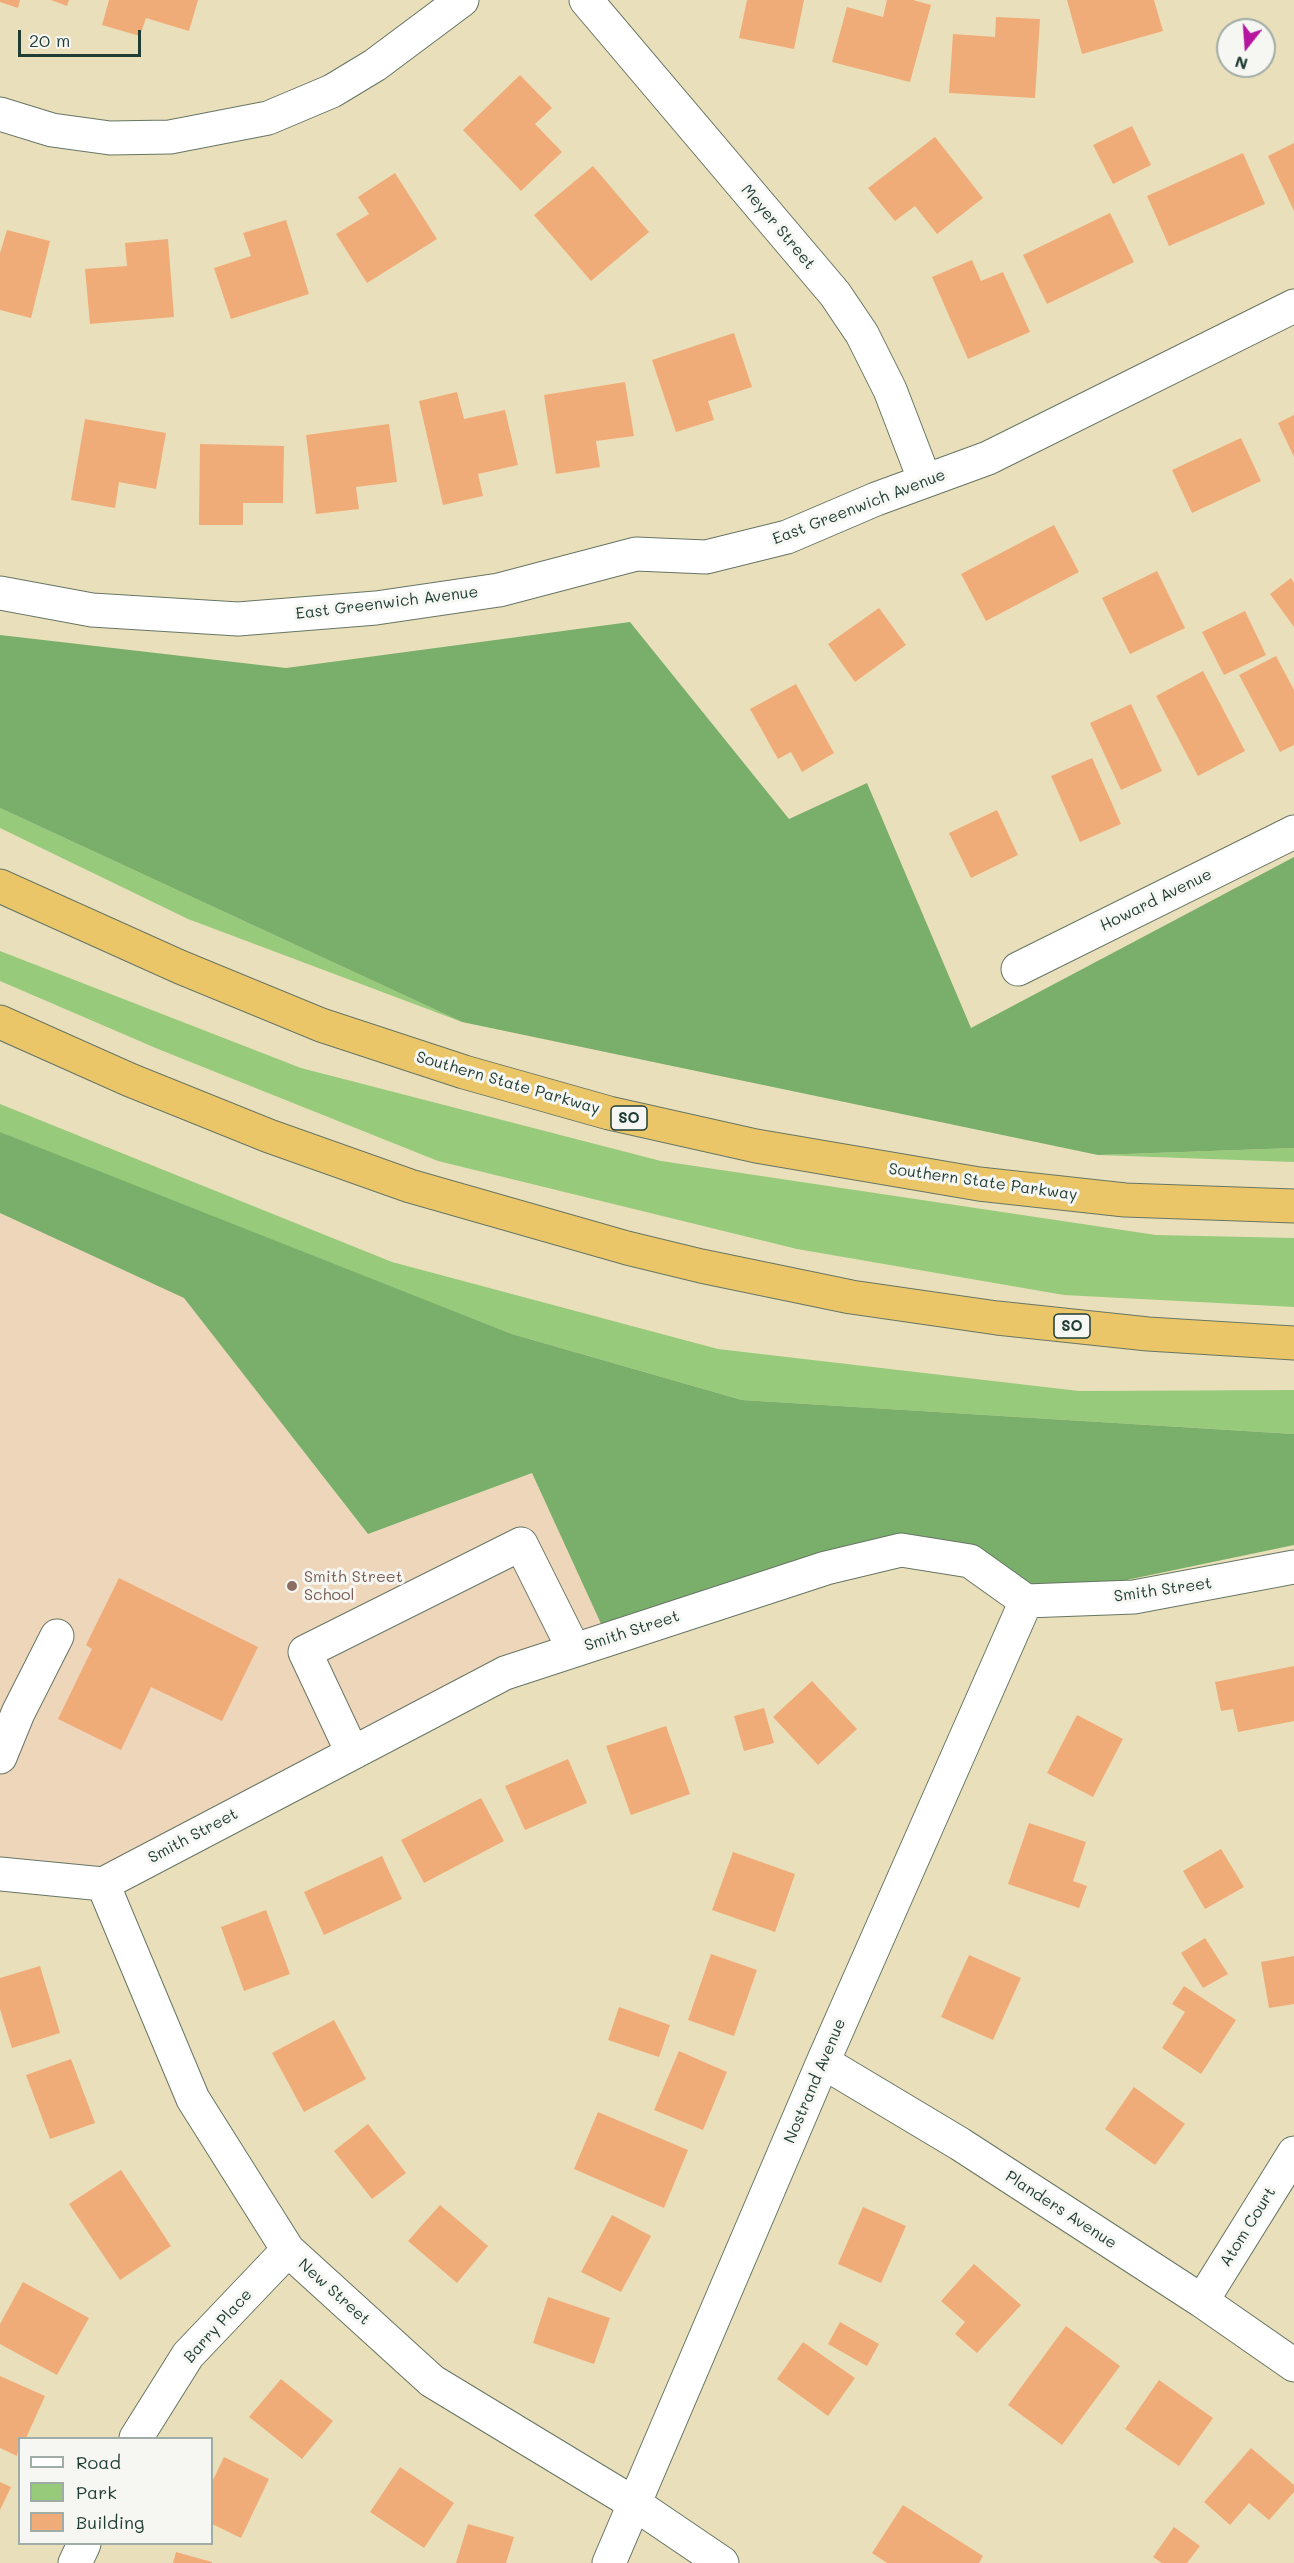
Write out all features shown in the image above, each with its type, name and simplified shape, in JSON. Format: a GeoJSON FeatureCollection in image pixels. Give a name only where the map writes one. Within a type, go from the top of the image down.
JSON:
{"type":"FeatureCollection","features":[{"type":"Feature","properties":{"kind":"highway","name":"Southern State Parkway"},"geometry":{"type":"LineString","coordinates":[[0,886],[171,963],[321,1024],[464,1072],[609,1113],[777,1150],[979,1184],[1125,1200],[1294,1206]]}},
{"type":"Feature","properties":{"kind":"highway","name":"SO"},"geometry":{"type":"LineString","coordinates":[[0,1022],[198,1108],[400,1183],[484,1209],[648,1253],[851,1297],[997,1318],[1148,1334],[1294,1343]]}},
{"type":"Feature","properties":{"kind":"street"},"geometry":{"type":"LineString","coordinates":[[0,114],[52,130],[110,138],[170,137],[268,118],[332,91],[375,65],[462,0]]}},
{"type":"Feature","properties":{"kind":"street","name":"Meyer Street"},"geometry":{"type":"LineString","coordinates":[[586,0],[835,294],[862,334],[890,390],[925,481]]}},
{"type":"Feature","properties":{"kind":"street","name":"East Greenwich Avenue"},"geometry":{"type":"LineString","coordinates":[[0,593],[92,610],[238,619],[376,608],[499,590],[636,554],[706,557],[787,537],[876,499],[988,458],[1294,306]]}},
{"type":"Feature","properties":{"kind":"street","name":"Howard Avenue"},"geometry":{"type":"LineString","coordinates":[[1018,969],[1294,832]]}},
{"type":"Feature","properties":{"kind":"street"},"geometry":{"type":"LineString","coordinates":[[352,1752],[305,1652],[521,1544],[574,1650]]}},
{"type":"Feature","properties":{"kind":"street","name":"Smith Street"},"geometry":{"type":"LineString","coordinates":[[103,1884],[505,1672],[826,1568],[901,1550],[970,1561],[1026,1601],[1134,1597],[1294,1567]]}},
{"type":"Feature","properties":{"kind":"street","name":"Nostrand Avenue"},"geometry":{"type":"LineString","coordinates":[[609,2563],[823,2062],[1026,1601]]}},
{"type":"Feature","properties":{"kind":"street"},"geometry":{"type":"LineString","coordinates":[[0,1757],[18,1713],[57,1636]]}},
{"type":"Feature","properties":{"kind":"street"},"geometry":{"type":"LineString","coordinates":[[0,1874],[103,1884]]}},
{"type":"Feature","properties":{"kind":"street","name":"New Street"},"geometry":{"type":"LineString","coordinates":[[103,1884],[193,2099],[288,2250],[432,2381],[634,2504],[722,2563]]}},
{"type":"Feature","properties":{"kind":"street","name":"Planders Avenue"},"geometry":{"type":"LineString","coordinates":[[823,2062],[960,2144],[1202,2301],[1294,2365]]}},
{"type":"Feature","properties":{"kind":"street","name":"Atom Court"},"geometry":{"type":"LineString","coordinates":[[1202,2301],[1294,2153]]}},
{"type":"Feature","properties":{"kind":"street","name":"Barry Place"},"geometry":{"type":"LineString","coordinates":[[137,2437],[188,2355],[288,2250]]}},
{"type":"Feature","properties":{"kind":"street"},"geometry":{"type":"LineString","coordinates":[[75,2563],[84,2545]]}},
{"type":"Feature","properties":{"kind":"shaded area","name":"Smith Street School"},"geometry":{"type":"Polygon","coordinates":[[[0,1213],[184,1297],[367,1534],[532,1473],[608,1639],[103,1884],[0,1874],[0,1213]]]}},
{"type":"Feature","properties":{"kind":"green space"},"geometry":{"type":"Polygon","coordinates":[[[630,622],[789,819],[867,783],[971,1028],[1294,857],[1294,1148],[1098,1155],[462,1022],[0,808],[0,635],[286,668],[630,622]]]}},
{"type":"Feature","properties":{"kind":"green space"},"geometry":{"type":"Polygon","coordinates":[[[0,808],[462,1022],[188,919],[0,828],[0,808]]]}},
{"type":"Feature","properties":{"kind":"green space"},"geometry":{"type":"Polygon","coordinates":[[[0,951],[301,1068],[661,1161],[1156,1235],[1294,1238],[1294,1307],[1064,1295],[797,1249],[438,1161],[158,1049],[0,981],[0,951]]]}},
{"type":"Feature","properties":{"kind":"green space"},"geometry":{"type":"Polygon","coordinates":[[[0,1104],[392,1262],[718,1349],[1079,1391],[1294,1390],[1294,1434],[742,1400],[512,1334],[43,1150],[0,1132],[0,1104]]]}},
{"type":"Feature","properties":{"kind":"green space"},"geometry":{"type":"Polygon","coordinates":[[[0,1132],[512,1334],[742,1400],[1294,1434],[1294,1545],[1026,1601],[901,1550],[608,1639],[532,1473],[368,1534],[184,1298],[0,1213],[0,1132]]]}},
{"type":"Feature","properties":{"kind":"green space"},"geometry":{"type":"Polygon","coordinates":[[[1294,1148],[1294,1162],[1098,1155],[1294,1148]]]}},
{"type":"Feature","properties":{"kind":"building"},"geometry":{"type":"Polygon","coordinates":[[[0,0],[20,0],[18,8],[0,2],[0,0]]]}},
{"type":"Feature","properties":{"kind":"building"},"geometry":{"type":"Polygon","coordinates":[[[51,0],[69,0],[67,6],[51,0]]]}},
{"type":"Feature","properties":{"kind":"building"},"geometry":{"type":"Polygon","coordinates":[[[109,0],[198,0],[189,31],[146,18],[140,36],[102,25],[109,0]]]}},
{"type":"Feature","properties":{"kind":"building"},"geometry":{"type":"Polygon","coordinates":[[[747,0],[804,0],[794,49],[739,38],[747,0]]]}},
{"type":"Feature","properties":{"kind":"building"},"geometry":{"type":"Polygon","coordinates":[[[887,0],[913,0],[931,5],[910,82],[832,62],[847,7],[883,17],[887,0]]]}},
{"type":"Feature","properties":{"kind":"building"},"geometry":{"type":"Polygon","coordinates":[[[1067,0],[1154,0],[1163,31],[1082,54],[1067,0]]]}},
{"type":"Feature","properties":{"kind":"building"},"geometry":{"type":"Polygon","coordinates":[[[996,17],[1040,19],[1035,98],[949,93],[953,34],[995,37],[996,17]]]}},
{"type":"Feature","properties":{"kind":"building"},"geometry":{"type":"Polygon","coordinates":[[[520,75],[552,108],[535,124],[562,152],[521,191],[463,130],[520,75]]]}},
{"type":"Feature","properties":{"kind":"building"},"geometry":{"type":"Polygon","coordinates":[[[1132,126],[1151,165],[1113,184],[1093,145],[1132,126]]]}},
{"type":"Feature","properties":{"kind":"building"},"geometry":{"type":"Polygon","coordinates":[[[935,137],[983,198],[937,234],[915,206],[895,221],[868,188],[935,137]]]}},
{"type":"Feature","properties":{"kind":"building"},"geometry":{"type":"Polygon","coordinates":[[[1294,143],[1294,211],[1268,156],[1294,143]]]}},
{"type":"Feature","properties":{"kind":"building"},"geometry":{"type":"Polygon","coordinates":[[[1243,153],[1265,204],[1169,246],[1147,196],[1243,153]]]}},
{"type":"Feature","properties":{"kind":"building"},"geometry":{"type":"Polygon","coordinates":[[[593,166],[649,232],[591,281],[534,215],[593,166]]]}},
{"type":"Feature","properties":{"kind":"building"},"geometry":{"type":"Polygon","coordinates":[[[395,173],[437,239],[367,283],[336,234],[369,214],[358,197],[395,173]]]}},
{"type":"Feature","properties":{"kind":"building"},"geometry":{"type":"Polygon","coordinates":[[[1110,213],[1134,262],[1047,304],[1023,255],[1110,213]]]}},
{"type":"Feature","properties":{"kind":"building"},"geometry":{"type":"Polygon","coordinates":[[[286,220],[309,294],[231,319],[214,268],[251,256],[243,233],[286,220]]]}},
{"type":"Feature","properties":{"kind":"building"},"geometry":{"type":"Polygon","coordinates":[[[7,230],[50,241],[31,318],[0,310],[0,253],[7,230]]]}},
{"type":"Feature","properties":{"kind":"building"},"geometry":{"type":"Polygon","coordinates":[[[168,239],[174,317],[90,324],[85,269],[127,266],[125,243],[168,239]]]}},
{"type":"Feature","properties":{"kind":"building"},"geometry":{"type":"Polygon","coordinates":[[[972,260],[981,281],[1003,272],[1030,332],[968,359],[932,277],[972,260]]]}},
{"type":"Feature","properties":{"kind":"building"},"geometry":{"type":"Polygon","coordinates":[[[734,333],[752,387],[708,401],[714,420],[676,432],[652,360],[734,333]]]}},
{"type":"Feature","properties":{"kind":"building"},"geometry":{"type":"Polygon","coordinates":[[[625,382],[634,436],[596,441],[600,467],[556,474],[544,395],[625,382]]]}},
{"type":"Feature","properties":{"kind":"building"},"geometry":{"type":"Polygon","coordinates":[[[457,392],[464,419],[505,410],[518,465],[478,474],[483,496],[443,505],[419,401],[457,392]]]}},
{"type":"Feature","properties":{"kind":"building"},"geometry":{"type":"Polygon","coordinates":[[[1294,415],[1294,457],[1278,423],[1294,415]]]}},
{"type":"Feature","properties":{"kind":"building"},"geometry":{"type":"Polygon","coordinates":[[[85,419],[166,433],[156,489],[119,482],[115,508],[71,500],[85,419]]]}},
{"type":"Feature","properties":{"kind":"building"},"geometry":{"type":"Polygon","coordinates":[[[389,424],[397,482],[356,487],[359,509],[316,514],[306,435],[389,424]]]}},
{"type":"Feature","properties":{"kind":"building"},"geometry":{"type":"Polygon","coordinates":[[[1241,438],[1261,481],[1192,513],[1172,470],[1241,438]]]}},
{"type":"Feature","properties":{"kind":"building"},"geometry":{"type":"Polygon","coordinates":[[[200,444],[284,446],[283,503],[243,503],[243,525],[199,525],[200,444]]]}},
{"type":"Feature","properties":{"kind":"building"},"geometry":{"type":"Polygon","coordinates":[[[1054,525],[1079,572],[986,621],[961,574],[1054,525]]]}},
{"type":"Feature","properties":{"kind":"building"},"geometry":{"type":"Polygon","coordinates":[[[1157,571],[1185,628],[1130,654],[1102,598],[1157,571]]]}},
{"type":"Feature","properties":{"kind":"building"},"geometry":{"type":"Polygon","coordinates":[[[1291,578],[1294,583],[1294,627],[1270,594],[1291,578]]]}},
{"type":"Feature","properties":{"kind":"building"},"geometry":{"type":"Polygon","coordinates":[[[879,608],[906,645],[855,682],[828,644],[879,608]]]}},
{"type":"Feature","properties":{"kind":"building"},"geometry":{"type":"Polygon","coordinates":[[[1245,611],[1266,655],[1224,675],[1202,632],[1245,611]]]}},
{"type":"Feature","properties":{"kind":"building"},"geometry":{"type":"Polygon","coordinates":[[[1276,656],[1294,690],[1294,745],[1280,752],[1239,675],[1276,656]]]}},
{"type":"Feature","properties":{"kind":"building"},"geometry":{"type":"Polygon","coordinates":[[[1203,671],[1245,751],[1198,776],[1156,696],[1203,671]]]}},
{"type":"Feature","properties":{"kind":"building"},"geometry":{"type":"Polygon","coordinates":[[[796,684],[834,753],[802,772],[791,752],[778,759],[750,709],[796,684]]]}},
{"type":"Feature","properties":{"kind":"building"},"geometry":{"type":"Polygon","coordinates":[[[1131,704],[1162,771],[1121,790],[1090,723],[1131,704]]]}},
{"type":"Feature","properties":{"kind":"building"},"geometry":{"type":"Polygon","coordinates":[[[1092,758],[1121,824],[1080,842],[1051,776],[1092,758]]]}},
{"type":"Feature","properties":{"kind":"building"},"geometry":{"type":"Polygon","coordinates":[[[997,810],[1018,855],[971,878],[949,833],[997,810]]]}},
{"type":"Feature","properties":{"kind":"building"},"geometry":{"type":"Polygon","coordinates":[[[119,1578],[258,1647],[222,1721],[151,1687],[121,1750],[58,1719],[92,1649],[86,1645],[119,1578]]]}},
{"type":"Feature","properties":{"kind":"building"},"geometry":{"type":"Polygon","coordinates":[[[1294,1666],[1294,1721],[1238,1732],[1233,1709],[1221,1711],[1215,1682],[1294,1666]]]}},
{"type":"Feature","properties":{"kind":"building"},"geometry":{"type":"Polygon","coordinates":[[[812,1681],[857,1729],[818,1765],[773,1717],[812,1681]]]}},
{"type":"Feature","properties":{"kind":"building"},"geometry":{"type":"Polygon","coordinates":[[[764,1708],[774,1743],[744,1751],[734,1716],[764,1708]]]}},
{"type":"Feature","properties":{"kind":"building"},"geometry":{"type":"Polygon","coordinates":[[[1077,1715],[1123,1739],[1093,1797],[1047,1773],[1077,1715]]]}},
{"type":"Feature","properties":{"kind":"building"},"geometry":{"type":"Polygon","coordinates":[[[666,1726],[690,1794],[631,1815],[606,1746],[666,1726]]]}},
{"type":"Feature","properties":{"kind":"building"},"geometry":{"type":"Polygon","coordinates":[[[568,1759],[587,1803],[525,1830],[505,1786],[568,1759]]]}},
{"type":"Feature","properties":{"kind":"building"},"geometry":{"type":"Polygon","coordinates":[[[481,1798],[504,1841],[424,1883],[401,1840],[481,1798]]]}},
{"type":"Feature","properties":{"kind":"building"},"geometry":{"type":"Polygon","coordinates":[[[1029,1823],[1086,1842],[1073,1881],[1087,1886],[1079,1908],[1008,1884],[1029,1823]]]}},
{"type":"Feature","properties":{"kind":"building"},"geometry":{"type":"Polygon","coordinates":[[[1221,1849],[1244,1887],[1205,1909],[1183,1871],[1221,1849]]]}},
{"type":"Feature","properties":{"kind":"building"},"geometry":{"type":"Polygon","coordinates":[[[733,1852],[795,1874],[775,1932],[712,1910],[733,1852]]]}},
{"type":"Feature","properties":{"kind":"building"},"geometry":{"type":"Polygon","coordinates":[[[382,1856],[402,1899],[324,1935],[304,1892],[382,1856]]]}},
{"type":"Feature","properties":{"kind":"building"},"geometry":{"type":"Polygon","coordinates":[[[266,1910],[290,1974],[244,1991],[221,1927],[266,1910]]]}},
{"type":"Feature","properties":{"kind":"building"},"geometry":{"type":"Polygon","coordinates":[[[1205,1938],[1228,1974],[1203,1988],[1181,1953],[1205,1938]]]}},
{"type":"Feature","properties":{"kind":"building"},"geometry":{"type":"Polygon","coordinates":[[[711,1954],[757,1970],[734,2036],[688,2020],[711,1954]]]}},
{"type":"Feature","properties":{"kind":"building"},"geometry":{"type":"Polygon","coordinates":[[[969,1955],[1021,1978],[993,2040],[941,2017],[969,1955]]]}},
{"type":"Feature","properties":{"kind":"building"},"geometry":{"type":"Polygon","coordinates":[[[1294,1956],[1294,2004],[1269,2008],[1261,1962],[1294,1956]]]}},
{"type":"Feature","properties":{"kind":"building"},"geometry":{"type":"Polygon","coordinates":[[[40,1966],[60,2033],[12,2048],[0,2009],[0,1978],[40,1966]]]}},
{"type":"Feature","properties":{"kind":"building"},"geometry":{"type":"Polygon","coordinates":[[[1184,1986],[1236,2020],[1201,2074],[1162,2048],[1185,2012],[1172,2004],[1184,1986]]]}},
{"type":"Feature","properties":{"kind":"building"},"geometry":{"type":"Polygon","coordinates":[[[619,2007],[670,2025],[659,2057],[608,2040],[619,2007]]]}},
{"type":"Feature","properties":{"kind":"building"},"geometry":{"type":"Polygon","coordinates":[[[334,2020],[366,2079],[304,2112],[272,2053],[334,2020]]]}},
{"type":"Feature","properties":{"kind":"building"},"geometry":{"type":"Polygon","coordinates":[[[679,2051],[727,2072],[703,2130],[654,2110],[679,2051]]]}},
{"type":"Feature","properties":{"kind":"building"},"geometry":{"type":"Polygon","coordinates":[[[71,2059],[95,2123],[50,2139],[26,2075],[71,2059]]]}},
{"type":"Feature","properties":{"kind":"building"},"geometry":{"type":"Polygon","coordinates":[[[1134,2087],[1185,2124],[1155,2165],[1105,2129],[1134,2087]]]}},
{"type":"Feature","properties":{"kind":"building"},"geometry":{"type":"Polygon","coordinates":[[[598,2112],[688,2150],[664,2208],[574,2169],[598,2112]]]}},
{"type":"Feature","properties":{"kind":"building"},"geometry":{"type":"Polygon","coordinates":[[[368,2124],[406,2173],[372,2199],[334,2151],[368,2124]]]}},
{"type":"Feature","properties":{"kind":"building"},"geometry":{"type":"Polygon","coordinates":[[[121,2170],[171,2246],[120,2280],[69,2204],[121,2170]]]}},
{"type":"Feature","properties":{"kind":"building"},"geometry":{"type":"Polygon","coordinates":[[[440,2205],[488,2246],[457,2283],[408,2241],[440,2205]]]}},
{"type":"Feature","properties":{"kind":"building"},"geometry":{"type":"Polygon","coordinates":[[[863,2207],[906,2226],[881,2283],[838,2264],[863,2207]]]}},
{"type":"Feature","properties":{"kind":"building"},"geometry":{"type":"Polygon","coordinates":[[[612,2215],[651,2236],[621,2292],[581,2272],[612,2215]]]}},
{"type":"Feature","properties":{"kind":"building"},"geometry":{"type":"Polygon","coordinates":[[[974,2264],[1021,2305],[977,2353],[955,2334],[965,2322],[941,2301],[974,2264]]]}},
{"type":"Feature","properties":{"kind":"building"},"geometry":{"type":"Polygon","coordinates":[[[23,2282],[89,2318],[57,2375],[0,2344],[0,2324],[23,2282]]]}},
{"type":"Feature","properties":{"kind":"building"},"geometry":{"type":"Polygon","coordinates":[[[548,2297],[610,2318],[594,2364],[533,2343],[548,2297]]]}},
{"type":"Feature","properties":{"kind":"building"},"geometry":{"type":"Polygon","coordinates":[[[840,2322],[879,2344],[867,2366],[828,2344],[840,2322]]]}},
{"type":"Feature","properties":{"kind":"building"},"geometry":{"type":"Polygon","coordinates":[[[1066,2326],[1120,2366],[1062,2445],[1008,2405],[1066,2326]]]}},
{"type":"Feature","properties":{"kind":"building"},"geometry":{"type":"Polygon","coordinates":[[[803,2342],[855,2378],[828,2416],[777,2379],[803,2342]]]}},
{"type":"Feature","properties":{"kind":"building"},"geometry":{"type":"Polygon","coordinates":[[[0,2376],[45,2396],[26,2437],[18,2437],[17,2456],[0,2448],[0,2376]]]}},
{"type":"Feature","properties":{"kind":"building"},"geometry":{"type":"Polygon","coordinates":[[[281,2379],[333,2421],[302,2459],[249,2417],[281,2379]]]}},
{"type":"Feature","properties":{"kind":"building"},"geometry":{"type":"Polygon","coordinates":[[[1159,2380],[1213,2418],[1179,2466],[1125,2429],[1159,2380]]]}},
{"type":"Feature","properties":{"kind":"building"},"geometry":{"type":"Polygon","coordinates":[[[1251,2448],[1294,2485],[1294,2492],[1269,2520],[1249,2503],[1230,2525],[1204,2502],[1251,2448]]]}},
{"type":"Feature","properties":{"kind":"building"},"geometry":{"type":"Polygon","coordinates":[[[224,2457],[269,2479],[241,2538],[213,2524],[213,2480],[224,2457]]]}},
{"type":"Feature","properties":{"kind":"building"},"geometry":{"type":"Polygon","coordinates":[[[400,2467],[454,2503],[424,2548],[370,2512],[400,2467]]]}},
{"type":"Feature","properties":{"kind":"building"},"geometry":{"type":"Polygon","coordinates":[[[0,2482],[11,2487],[0,2510],[0,2482]]]}},
{"type":"Feature","properties":{"kind":"building"},"geometry":{"type":"Polygon","coordinates":[[[903,2505],[983,2556],[979,2563],[887,2563],[872,2553],[903,2505]]]}},
{"type":"Feature","properties":{"kind":"building"},"geometry":{"type":"Polygon","coordinates":[[[468,2524],[514,2537],[506,2563],[456,2563],[468,2524]]]}},
{"type":"Feature","properties":{"kind":"building"},"geometry":{"type":"Polygon","coordinates":[[[1174,2527],[1200,2546],[1187,2563],[1162,2563],[1153,2557],[1174,2527]]]}},
{"type":"Feature","properties":{"kind":"building"},"geometry":{"type":"Polygon","coordinates":[[[176,2552],[212,2562],[212,2563],[173,2563],[176,2552]]]}},
{"type":"Feature","properties":{"kind":"place","name":"Smith Street School"},"geometry":{"type":"Point","coordinates":[292,1586]}}]}
